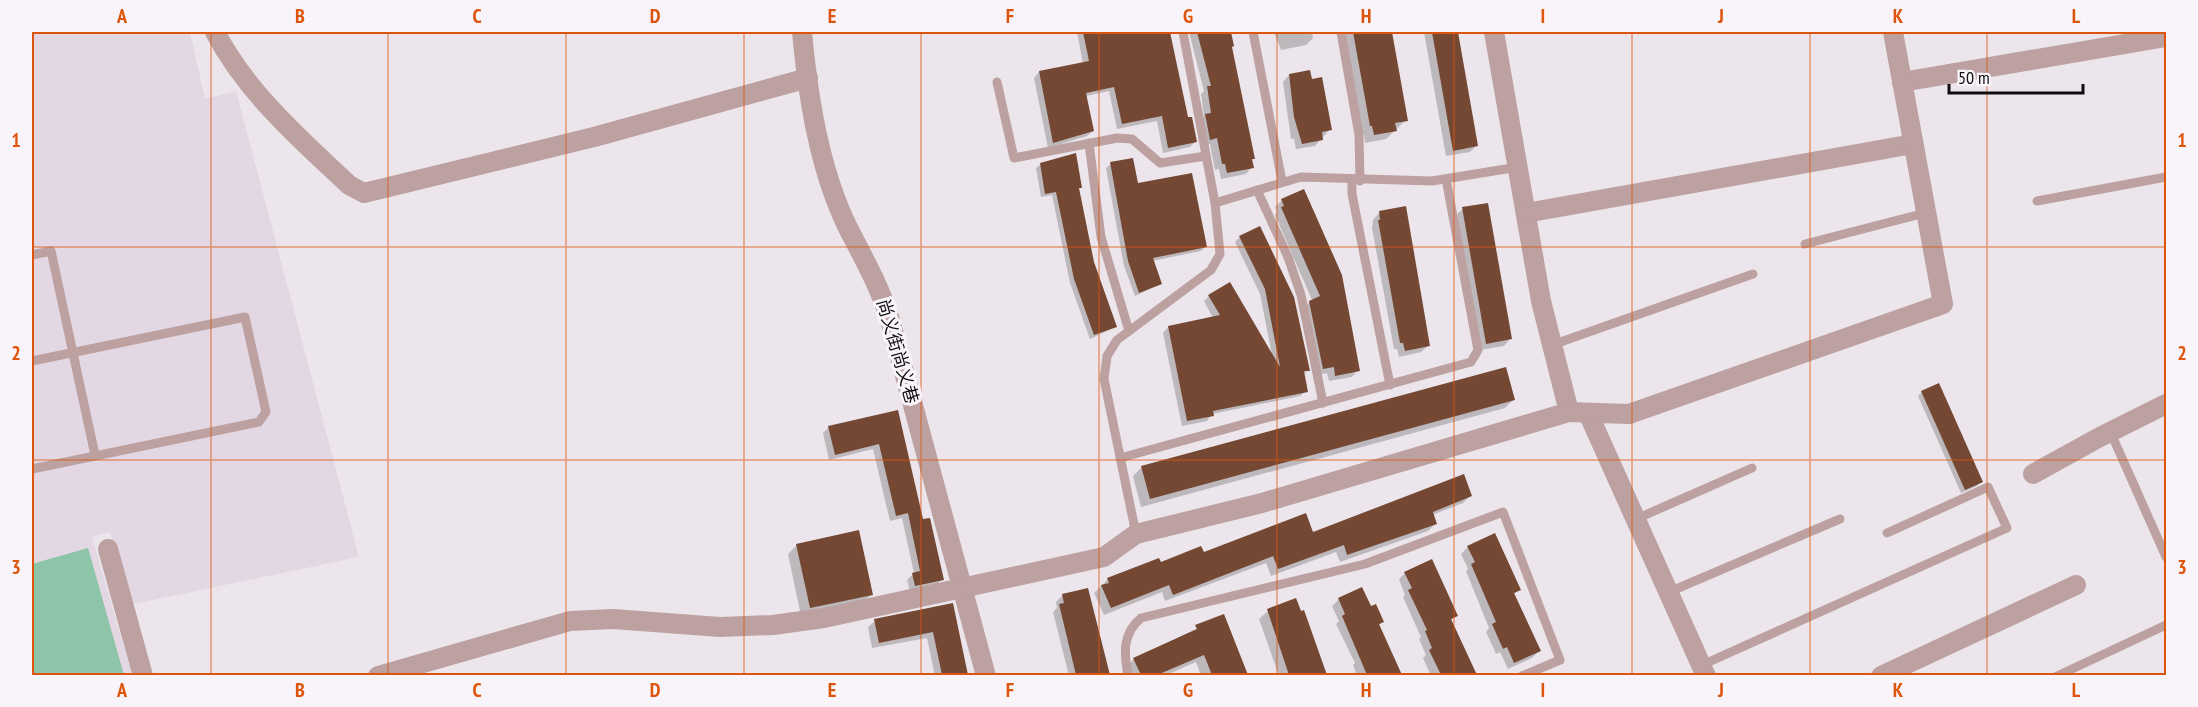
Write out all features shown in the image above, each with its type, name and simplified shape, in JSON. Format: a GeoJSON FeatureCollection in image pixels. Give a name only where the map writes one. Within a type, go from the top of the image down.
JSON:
{"type":"FeatureCollection","features":[{"type":"Feature","properties":{"kind":"street"},"geometry":{"type":"LineString","coordinates":[[215,32],[270,109],[349,185],[364,192],[594,137],[808,78]]}},
{"type":"Feature","properties":{"kind":"street","name":"尚义街尚义巷"},"geometry":{"type":"LineString","coordinates":[[802,32],[808,78],[825,160],[848,228],[883,297],[986,675]]}},
{"type":"Feature","properties":{"kind":"street"},"geometry":{"type":"LineString","coordinates":[[1494,32],[1541,301],[1552,345],[1578,412],[1636,519],[1704,670]]}},
{"type":"Feature","properties":{"kind":"street"},"geometry":{"type":"LineString","coordinates":[[378,675],[570,621],[613,619],[720,627],[773,625],[824,618],[1104,557],[1136,534],[1262,503],[1578,412],[1629,414],[1943,304],[1893,32]]}},
{"type":"Feature","properties":{"kind":"street"},"geometry":{"type":"LineString","coordinates":[[1902,82],[2166,37]]}},
{"type":"Feature","properties":{"kind":"street"},"geometry":{"type":"LineString","coordinates":[[1526,213],[1913,144]]}},
{"type":"Feature","properties":{"kind":"street"},"geometry":{"type":"LineString","coordinates":[[2033,474],[2110,431],[2166,404]]}},
{"type":"Feature","properties":{"kind":"street"},"geometry":{"type":"LineString","coordinates":[[108,549],[143,675]]}},
{"type":"Feature","properties":{"kind":"street"},"geometry":{"type":"LineString","coordinates":[[1881,675],[2076,585]]}},
{"type":"Feature","properties":{"kind":"lane"},"geometry":{"type":"LineString","coordinates":[[1136,534],[1104,379],[1105,363],[1111,348],[1211,270],[1220,254],[1215,203],[1183,32]]}},
{"type":"Feature","properties":{"kind":"lane"},"geometry":{"type":"LineString","coordinates":[[1253,32],[1282,181]]}},
{"type":"Feature","properties":{"kind":"lane"},"geometry":{"type":"LineString","coordinates":[[1341,32],[1359,135],[1356,180],[1352,194],[1390,385]]}},
{"type":"Feature","properties":{"kind":"lane"},"geometry":{"type":"LineString","coordinates":[[997,82],[1014,158],[1117,138],[1132,139],[1160,163],[1206,156]]}},
{"type":"Feature","properties":{"kind":"lane"},"geometry":{"type":"LineString","coordinates":[[1089,143],[1101,237],[1130,331]]}},
{"type":"Feature","properties":{"kind":"lane"},"geometry":{"type":"LineString","coordinates":[[1215,203],[1301,177],[1356,180],[1446,179],[1518,167]]}},
{"type":"Feature","properties":{"kind":"lane"},"geometry":{"type":"LineString","coordinates":[[2037,201],[2166,177]]}},
{"type":"Feature","properties":{"kind":"lane"},"geometry":{"type":"LineString","coordinates":[[1120,458],[1471,362],[1478,350],[1446,179]]}},
{"type":"Feature","properties":{"kind":"lane"},"geometry":{"type":"LineString","coordinates":[[1257,190],[1288,257],[1300,295],[1323,403]]}},
{"type":"Feature","properties":{"kind":"lane"},"geometry":{"type":"LineString","coordinates":[[1805,244],[1925,213]]}},
{"type":"Feature","properties":{"kind":"lane"},"geometry":{"type":"LineString","coordinates":[[32,255],[51,251],[95,456]]}},
{"type":"Feature","properties":{"kind":"lane"},"geometry":{"type":"LineString","coordinates":[[1552,345],[1753,274]]}},
{"type":"Feature","properties":{"kind":"lane"},"geometry":{"type":"LineString","coordinates":[[32,361],[245,317],[267,412],[259,422],[32,469]]}},
{"type":"Feature","properties":{"kind":"lane"},"geometry":{"type":"LineString","coordinates":[[2110,431],[2166,557]]}},
{"type":"Feature","properties":{"kind":"lane"},"geometry":{"type":"LineString","coordinates":[[1636,519],[1752,468]]}},
{"type":"Feature","properties":{"kind":"lane"},"geometry":{"type":"LineString","coordinates":[[1704,670],[2007,528],[1988,487],[1887,533]]}},
{"type":"Feature","properties":{"kind":"lane"},"geometry":{"type":"LineString","coordinates":[[1128,675],[1124,654],[1126,637],[1141,618],[1365,564],[1503,512],[1560,660],[1522,675]]}},
{"type":"Feature","properties":{"kind":"lane"},"geometry":{"type":"LineString","coordinates":[[1669,592],[1840,519]]}},
{"type":"Feature","properties":{"kind":"lane"},"geometry":{"type":"LineString","coordinates":[[2057,675],[2166,626]]}},
{"type":"Feature","properties":{"kind":"shaded area"},"geometry":{"type":"Polygon","coordinates":[[[190,32],[205,99],[236,91],[359,557],[129,605],[110,532],[92,537],[132,675],[32,675],[32,33],[190,32]]]}},
{"type":"Feature","properties":{"kind":"green space"},"geometry":{"type":"Polygon","coordinates":[[[88,548],[124,675],[32,675],[32,564],[88,548]]]}},
{"type":"Feature","properties":{"kind":"building"},"geometry":{"type":"Polygon","coordinates":[[[1083,32],[1170,32],[1188,117],[1192,117],[1197,142],[1168,148],[1162,116],[1122,124],[1114,87],[1086,93],[1094,131],[1053,143],[1039,71],[1089,61],[1083,32]]]}},
{"type":"Feature","properties":{"kind":"building"},"geometry":{"type":"Polygon","coordinates":[[[1197,32],[1231,32],[1234,46],[1232,47],[1255,159],[1252,159],[1254,168],[1227,173],[1225,164],[1222,164],[1217,138],[1210,140],[1205,114],[1211,113],[1207,86],[1211,86],[1197,32]]]}},
{"type":"Feature","properties":{"kind":"building"},"geometry":{"type":"Polygon","coordinates":[[[1353,32],[1392,32],[1408,121],[1395,123],[1397,131],[1374,135],[1372,126],[1370,126],[1353,32]]]}},
{"type":"Feature","properties":{"kind":"building"},"geometry":{"type":"Polygon","coordinates":[[[1432,32],[1458,32],[1478,146],[1453,151],[1432,32]]]}},
{"type":"Feature","properties":{"kind":"building"},"geometry":{"type":"Polygon","coordinates":[[[1310,70],[1312,79],[1322,77],[1332,130],[1322,132],[1323,140],[1302,144],[1294,117],[1289,74],[1310,70]]]}},
{"type":"Feature","properties":{"kind":"building"},"geometry":{"type":"Polygon","coordinates":[[[1076,153],[1082,188],[1079,188],[1094,262],[1117,327],[1094,335],[1074,279],[1056,192],[1045,194],[1040,163],[1076,153]]]}},
{"type":"Feature","properties":{"kind":"building"},"geometry":{"type":"Polygon","coordinates":[[[1133,158],[1138,183],[1192,173],[1207,247],[1153,258],[1162,284],[1139,293],[1128,261],[1110,162],[1133,158]]]}},
{"type":"Feature","properties":{"kind":"building"},"geometry":{"type":"Polygon","coordinates":[[[1304,189],[1342,275],[1360,371],[1335,376],[1334,367],[1323,369],[1309,301],[1320,296],[1281,207],[1284,206],[1281,199],[1304,189]]]}},
{"type":"Feature","properties":{"kind":"building"},"geometry":{"type":"Polygon","coordinates":[[[1488,203],[1512,339],[1486,344],[1462,207],[1488,203]]]}},
{"type":"Feature","properties":{"kind":"building"},"geometry":{"type":"Polygon","coordinates":[[[1406,206],[1430,346],[1405,351],[1403,343],[1400,343],[1378,220],[1380,220],[1379,211],[1406,206]]]}},
{"type":"Feature","properties":{"kind":"building"},"geometry":{"type":"Polygon","coordinates":[[[1260,226],[1294,297],[1310,371],[1304,371],[1308,392],[1213,411],[1214,416],[1187,421],[1168,326],[1220,315],[1208,295],[1230,282],[1280,367],[1265,289],[1239,236],[1260,226]]]}},
{"type":"Feature","properties":{"kind":"building"},"geometry":{"type":"Polygon","coordinates":[[[1506,367],[1515,400],[1150,499],[1141,466],[1506,367]]]}},
{"type":"Feature","properties":{"kind":"building"},"geometry":{"type":"Polygon","coordinates":[[[1939,383],[1983,482],[1965,490],[1921,391],[1939,383]]]}},
{"type":"Feature","properties":{"kind":"building"},"geometry":{"type":"Polygon","coordinates":[[[898,410],[923,519],[930,518],[944,580],[915,586],[912,573],[920,571],[908,513],[896,516],[879,444],[835,455],[828,426],[898,410]]]}},
{"type":"Feature","properties":{"kind":"building"},"geometry":{"type":"Polygon","coordinates":[[[1464,474],[1472,496],[1433,512],[1437,524],[1347,555],[1344,545],[1278,569],[1273,556],[1173,595],[1169,585],[1111,608],[1101,585],[1109,583],[1107,578],[1159,558],[1161,562],[1201,546],[1204,552],[1306,513],[1313,532],[1464,474]]]}},
{"type":"Feature","properties":{"kind":"building"},"geometry":{"type":"Polygon","coordinates":[[[859,530],[873,595],[810,608],[796,544],[859,530]]]}},
{"type":"Feature","properties":{"kind":"building"},"geometry":{"type":"Polygon","coordinates":[[[1495,533],[1521,590],[1514,593],[1541,651],[1514,663],[1507,647],[1503,649],[1492,624],[1496,622],[1471,564],[1475,562],[1467,546],[1495,533]]]}},
{"type":"Feature","properties":{"kind":"building"},"geometry":{"type":"Polygon","coordinates":[[[1432,559],[1458,616],[1451,619],[1477,675],[1441,675],[1429,650],[1432,648],[1425,631],[1427,630],[1408,590],[1412,588],[1404,572],[1432,559]]]}},
{"type":"Feature","properties":{"kind":"building"},"geometry":{"type":"Polygon","coordinates":[[[1362,587],[1371,606],[1376,604],[1384,622],[1379,624],[1402,675],[1367,675],[1342,616],[1345,614],[1338,598],[1362,587]]]}},
{"type":"Feature","properties":{"kind":"building"},"geometry":{"type":"Polygon","coordinates":[[[1088,588],[1110,675],[1076,675],[1059,604],[1064,603],[1062,594],[1088,588]]]}},
{"type":"Feature","properties":{"kind":"building"},"geometry":{"type":"Polygon","coordinates":[[[1296,598],[1301,611],[1304,610],[1327,675],[1289,675],[1267,609],[1296,598]]]}},
{"type":"Feature","properties":{"kind":"building"},"geometry":{"type":"Polygon","coordinates":[[[953,603],[968,675],[942,675],[933,632],[879,643],[874,619],[953,603]]]}},
{"type":"Feature","properties":{"kind":"building"},"geometry":{"type":"Polygon","coordinates":[[[1224,614],[1248,675],[1212,675],[1204,655],[1157,675],[1141,675],[1133,658],[1197,629],[1195,625],[1224,614]]]}}]}
